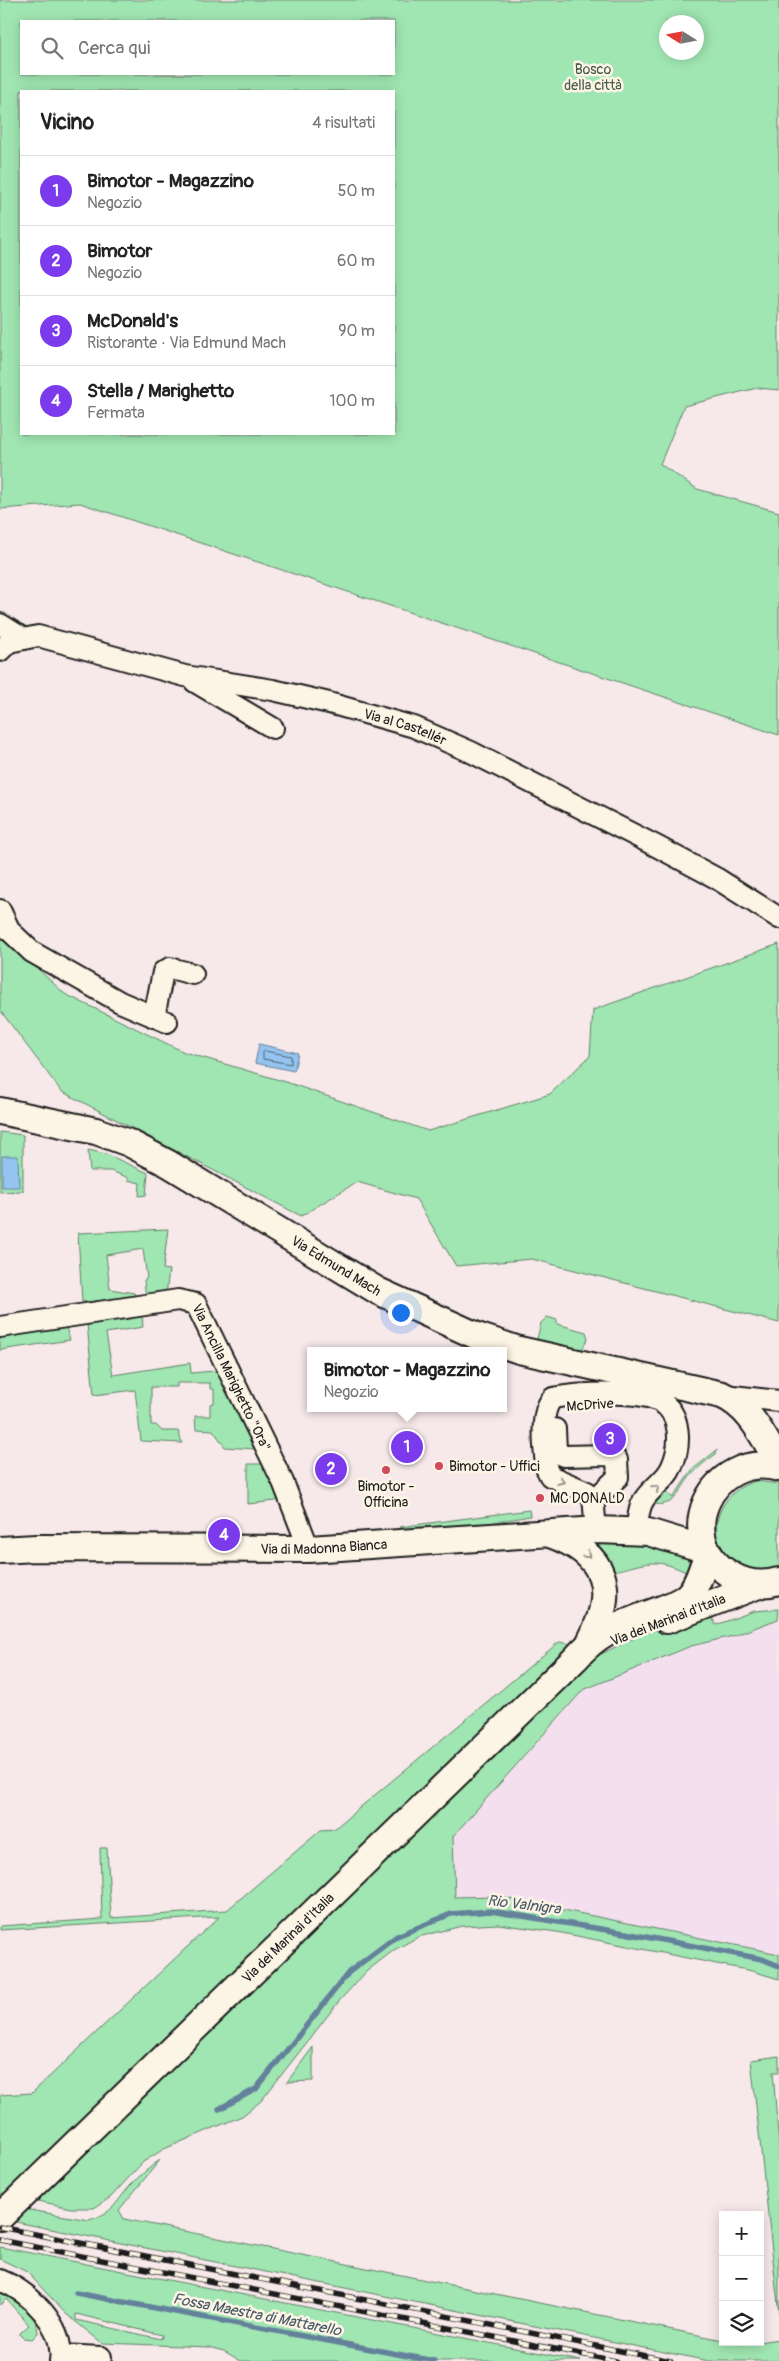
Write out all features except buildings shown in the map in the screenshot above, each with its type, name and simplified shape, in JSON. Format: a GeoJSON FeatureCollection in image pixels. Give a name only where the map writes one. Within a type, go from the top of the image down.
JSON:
{"type":"FeatureCollection","features":[{"type":"Feature","properties":{"kind":"main road","name":"Via Edmund Mach"},"geometry":{"type":"LineString","coordinates":[[0,1111],[96,1131],[129,1144],[169,1164],[378,1291],[477,1336],[544,1356],[732,1401]]}},
{"type":"Feature","properties":{"kind":"main road"},"geometry":{"type":"LineString","coordinates":[[732,1401],[779,1463]]}},
{"type":"Feature","properties":{"kind":"main road"},"geometry":{"type":"LineString","coordinates":[[732,1401],[749,1427],[748,1440],[736,1470]]}},
{"type":"Feature","properties":{"kind":"main road"},"geometry":{"type":"LineString","coordinates":[[736,1470],[758,1465],[779,1468]]}},
{"type":"Feature","properties":{"kind":"main road","name":"Via di Madonna Bianca"},"geometry":{"type":"LineString","coordinates":[[0,1550],[36,1548],[309,1549],[544,1532],[642,1531],[678,1526],[694,1518],[713,1488],[736,1470]]}},
{"type":"Feature","properties":{"kind":"main road"},"geometry":{"type":"LineString","coordinates":[[705,1502],[701,1518],[702,1537],[708,1552],[723,1571],[740,1580],[770,1582]]}},
{"type":"Feature","properties":{"kind":"main road","name":"Via di Madonna Bianca"},"geometry":{"type":"LineString","coordinates":[[642,1531],[708,1552]]}},
{"type":"Feature","properties":{"kind":"main road"},"geometry":{"type":"LineString","coordinates":[[544,1532],[564,1539],[586,1552],[595,1562],[604,1580],[604,1607],[583,1650]]}},
{"type":"Feature","properties":{"kind":"main road","name":"Via dei Marinai d'Italia"},"geometry":{"type":"LineString","coordinates":[[0,2217],[583,1650],[606,1631],[670,1606],[686,1597],[696,1584],[708,1552]]}},
{"type":"Feature","properties":{"kind":"main road","name":"Via dei Marinai d'Italia"},"geometry":{"type":"LineString","coordinates":[[583,1650],[770,1582]]}},
{"type":"Feature","properties":{"kind":"street"},"geometry":{"type":"LineString","coordinates":[[0,624],[24,639]]}},
{"type":"Feature","properties":{"kind":"street","name":"Via al Castellér"},"geometry":{"type":"LineString","coordinates":[[0,651],[9,642],[38,636],[185,676],[273,690],[329,703],[414,727],[442,738],[716,878],[762,905],[779,918]]}},
{"type":"Feature","properties":{"kind":"street"},"geometry":{"type":"LineString","coordinates":[[185,676],[272,728]]}},
{"type":"Feature","properties":{"kind":"street"},"geometry":{"type":"LineString","coordinates":[[0,910],[10,931],[32,952],[112,998],[160,1019],[163,972],[170,968],[193,974]]}},
{"type":"Feature","properties":{"kind":"street","name":"Via Ancilla Marighetto \"Ora\""},"geometry":{"type":"LineString","coordinates":[[0,1326],[178,1300],[196,1304],[283,1482],[309,1549]]}},
{"type":"Feature","properties":{"kind":"street"},"geometry":{"type":"LineString","coordinates":[[596,1530],[594,1500],[587,1492],[548,1473],[544,1417],[548,1404],[553,1398],[619,1394],[659,1401],[671,1411],[678,1435],[673,1465],[666,1478],[642,1502],[642,1531]]}},
{"type":"Feature","properties":{"kind":"street"},"geometry":{"type":"LineString","coordinates":[[732,1401],[779,1401]]}},
{"type":"Feature","properties":{"kind":"street","name":"McDrive"},"geometry":{"type":"LineString","coordinates":[[594,1500],[618,1477],[617,1460],[609,1455],[567,1457],[559,1454],[556,1446],[554,1418],[555,1410],[558,1407],[640,1403],[656,1408],[678,1435]]}},
{"type":"Feature","properties":{"kind":"street"},"geometry":{"type":"LineString","coordinates":[[0,2280],[15,2286],[47,2317],[59,2339],[61,2358],[101,2357]]}},
{"type":"Feature","properties":{"kind":"shaded area"},"geometry":{"type":"Polygon","coordinates":[[[779,1618],[779,1954],[495,1896],[455,1897],[453,1836],[583,1690],[692,1646],[733,1636],[779,1618]]]}},
{"type":"Feature","properties":{"kind":"green space","name":"Bosco della città"},"geometry":{"type":"Polygon","coordinates":[[[0,0],[779,0],[779,390],[757,388],[684,406],[660,464],[697,489],[779,512],[779,735],[80,503],[0,509],[0,0]]]}},
{"type":"Feature","properties":{"kind":"green space"},"geometry":{"type":"Polygon","coordinates":[[[0,934],[65,994],[184,1052],[286,1082],[428,1131],[550,1094],[590,1056],[593,1010],[779,944],[779,1323],[532,1259],[456,1266],[416,1199],[357,1182],[301,1216],[61,1091],[0,1010],[0,934]]]}},
{"type":"Feature","properties":{"kind":"green space"},"geometry":{"type":"Polygon","coordinates":[[[0,1132],[23,1135],[23,1191],[0,1192],[0,1132]]]}},
{"type":"Feature","properties":{"kind":"green space"},"geometry":{"type":"Polygon","coordinates":[[[88,1150],[106,1154],[148,1173],[146,1195],[139,1196],[140,1183],[128,1180],[129,1178],[111,1171],[90,1171],[88,1150]]]}},
{"type":"Feature","properties":{"kind":"green space"},"geometry":{"type":"Polygon","coordinates":[[[168,1229],[163,1269],[169,1270],[166,1295],[146,1298],[144,1280],[147,1278],[143,1249],[106,1255],[110,1289],[134,1293],[137,1298],[82,1302],[78,1233],[168,1229]]]}},
{"type":"Feature","properties":{"kind":"green space"},"geometry":{"type":"Polygon","coordinates":[[[142,1315],[143,1327],[106,1333],[113,1375],[190,1363],[191,1373],[214,1371],[222,1374],[258,1443],[255,1449],[225,1447],[213,1430],[196,1429],[195,1416],[210,1416],[210,1404],[214,1403],[214,1389],[210,1389],[210,1383],[177,1383],[177,1387],[151,1387],[151,1425],[156,1425],[162,1431],[178,1431],[182,1443],[141,1441],[135,1390],[94,1395],[87,1324],[142,1315]]]}},
{"type":"Feature","properties":{"kind":"green space"},"geometry":{"type":"Polygon","coordinates":[[[547,1317],[557,1320],[557,1324],[586,1332],[588,1338],[583,1348],[584,1355],[536,1343],[541,1323],[547,1317]]]}},
{"type":"Feature","properties":{"kind":"green space"},"geometry":{"type":"Polygon","coordinates":[[[66,1328],[70,1340],[0,1350],[0,1336],[66,1328]]]}},
{"type":"Feature","properties":{"kind":"green space"},"geometry":{"type":"Polygon","coordinates":[[[717,1450],[716,1454],[692,1474],[670,1502],[650,1504],[663,1489],[673,1498],[692,1470],[717,1450]]]}},
{"type":"Feature","properties":{"kind":"green space"},"geometry":{"type":"Polygon","coordinates":[[[248,1464],[266,1464],[284,1500],[248,1504],[248,1464]]]}},
{"type":"Feature","properties":{"kind":"green space"},"geometry":{"type":"Polygon","coordinates":[[[756,1481],[779,1484],[779,1570],[752,1572],[733,1564],[722,1553],[717,1540],[716,1526],[720,1511],[728,1498],[740,1488],[756,1481]]]}},
{"type":"Feature","properties":{"kind":"green space"},"geometry":{"type":"Polygon","coordinates":[[[529,1510],[530,1516],[484,1524],[405,1531],[399,1527],[529,1510]]]}},
{"type":"Feature","properties":{"kind":"green space"},"geometry":{"type":"Polygon","coordinates":[[[593,1543],[650,1545],[686,1557],[691,1565],[691,1575],[660,1563],[643,1564],[611,1572],[593,1543]]]}},
{"type":"Feature","properties":{"kind":"green space"},"geometry":{"type":"Polygon","coordinates":[[[779,1609],[778,1619],[733,1636],[691,1646],[583,1690],[453,1836],[455,1897],[495,1896],[779,1954],[779,1979],[752,1971],[557,1932],[498,1924],[462,1926],[418,1937],[394,1950],[367,1971],[340,2000],[261,2101],[242,2116],[164,2149],[143,2162],[111,2197],[94,2208],[71,2208],[33,2200],[595,1657],[640,1635],[708,1610],[716,1625],[754,1611],[779,1609]]]}},
{"type":"Feature","properties":{"kind":"green space"},"geometry":{"type":"Polygon","coordinates":[[[559,1642],[572,1644],[8,2195],[0,2193],[0,2095],[32,2093],[219,1917],[0,1930],[0,1926],[102,1919],[100,1848],[107,1848],[111,1918],[227,1910],[321,1830],[334,1829],[559,1642]]]}},
{"type":"Feature","properties":{"kind":"green space"},"geometry":{"type":"Polygon","coordinates":[[[313,2047],[313,2081],[287,2082],[313,2047]]]}},
{"type":"Feature","properties":{"kind":"green space"},"geometry":{"type":"Polygon","coordinates":[[[779,2056],[779,2072],[773,2072],[779,2146],[779,2314],[751,2060],[779,2056]]]}},
{"type":"Feature","properties":{"kind":"green space"},"geometry":{"type":"Polygon","coordinates":[[[160,2160],[119,2210],[124,2219],[719,2339],[719,2346],[764,2346],[764,2341],[779,2339],[779,2361],[709,2361],[11,2221],[23,2209],[89,2220],[98,2217],[113,2207],[130,2186],[160,2160]]]}},
{"type":"Feature","properties":{"kind":"green space"},"geometry":{"type":"Polygon","coordinates":[[[0,2247],[581,2361],[241,2361],[224,2351],[210,2347],[102,2343],[65,2313],[27,2272],[0,2259],[0,2247]],[[76,2314],[76,2320],[161,2339],[162,2335],[76,2314]]]}},
{"type":"Feature","properties":{"kind":"green space"},"geometry":{"type":"Polygon","coordinates":[[[0,2293],[19,2301],[30,2313],[38,2333],[32,2339],[23,2338],[19,2334],[29,2325],[6,2299],[0,2305],[0,2293]]]}},
{"type":"Feature","properties":{"kind":"water"},"geometry":{"type":"Polygon","coordinates":[[[259,1044],[298,1053],[294,1071],[255,1063],[259,1044]]]}},
{"type":"Feature","properties":{"kind":"water"},"geometry":{"type":"Polygon","coordinates":[[[2,1156],[18,1156],[19,1187],[2,1187],[2,1156]]]}},
{"type":"Feature","properties":{"kind":"waterway","name":"Rio Valnigra"},"geometry":{"type":"LineString","coordinates":[[219,2109],[256,2089],[349,1972],[397,1936],[451,1914],[491,1911],[625,1933],[762,1959],[779,1966]]}},
{"type":"Feature","properties":{"kind":"waterway","name":"Fossa Maestra di Mattarello"},"geometry":{"type":"LineString","coordinates":[[76,2293],[434,2361]]}},
{"type":"Feature","properties":{"kind":"railway"},"geometry":{"type":"LineString","coordinates":[[0,2227],[671,2361]]}},
{"type":"Feature","properties":{"kind":"railway"},"geometry":{"type":"LineString","coordinates":[[0,2240],[616,2361]]}},
{"type":"Feature","properties":{"kind":"place","name":"McDonald's"},"geometry":{"type":"Point","coordinates":[610,1439]}},
{"type":"Feature","properties":{"kind":"place","name":"Bimotor - Magazzino"},"geometry":{"type":"Point","coordinates":[407,1447]}},
{"type":"Feature","properties":{"kind":"place","name":"Bimotor - Uffici"},"geometry":{"type":"Point","coordinates":[439,1466]}},
{"type":"Feature","properties":{"kind":"place","name":"Bimotor"},"geometry":{"type":"Point","coordinates":[331,1469]}},
{"type":"Feature","properties":{"kind":"place","name":"Bimotor - Officina"},"geometry":{"type":"Point","coordinates":[386,1470]}},
{"type":"Feature","properties":{"kind":"place","name":"MC DONALD"},"geometry":{"type":"Point","coordinates":[540,1498]}},
{"type":"Feature","properties":{"kind":"place","name":"Stella / Marighetto"},"geometry":{"type":"Point","coordinates":[224,1535]}}]}
